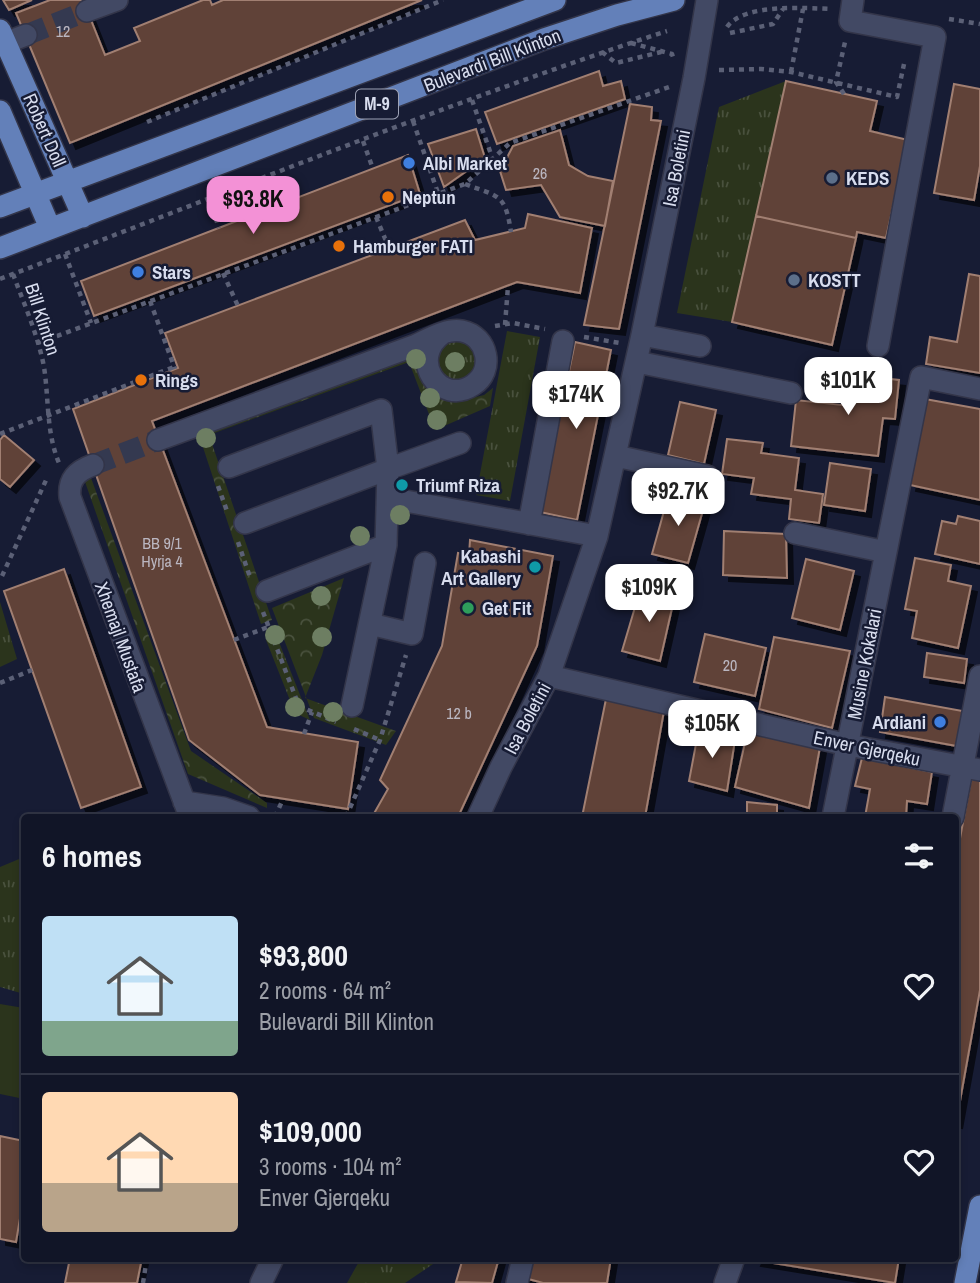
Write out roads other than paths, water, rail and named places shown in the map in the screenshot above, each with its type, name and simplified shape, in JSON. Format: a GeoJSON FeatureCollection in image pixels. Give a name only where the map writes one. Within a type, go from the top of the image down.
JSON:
{"type":"FeatureCollection","features":[{"type":"Feature","properties":{"kind":"main road","name":"Bulevardi Bill Klinton"},"geometry":{"type":"LineString","coordinates":[[0,207],[555,0]]}},
{"type":"Feature","properties":{"kind":"main road","name":"Bulevardi Bill Klinton"},"geometry":{"type":"LineString","coordinates":[[0,248],[544,39],[674,0]]}},
{"type":"Feature","properties":{"kind":"main road","name":"Robert Doll"},"geometry":{"type":"LineString","coordinates":[[8,38],[83,217]]}},
{"type":"Feature","properties":{"kind":"main road","name":"Robert Doll"},"geometry":{"type":"LineString","coordinates":[[0,111],[50,229]]}},
{"type":"Feature","properties":{"kind":"main road"},"geometry":{"type":"LineString","coordinates":[[965,1283],[980,1206]]}},
{"type":"Feature","properties":{"kind":"street"},"geometry":{"type":"LineString","coordinates":[[87,11],[117,0]]}},
{"type":"Feature","properties":{"kind":"street","name":"Isa Boletini"},"geometry":{"type":"LineString","coordinates":[[479,814],[549,676],[597,536],[639,348],[694,78],[707,0]]}},
{"type":"Feature","properties":{"kind":"street"},"geometry":{"type":"LineString","coordinates":[[852,10],[935,37],[878,346]]}},
{"type":"Feature","properties":{"kind":"street"},"geometry":{"type":"LineString","coordinates":[[158,440],[443,333]]}},
{"type":"Feature","properties":{"kind":"street"},"geometry":{"type":"LineString","coordinates":[[529,524],[571,338]]}},
{"type":"Feature","properties":{"kind":"street"},"geometry":{"type":"LineString","coordinates":[[639,348],[700,346]]}},
{"type":"Feature","properties":{"kind":"street"},"geometry":{"type":"LineString","coordinates":[[639,348],[792,393]]}},
{"type":"Feature","properties":{"kind":"street","name":"Musine Kokalari"},"geometry":{"type":"LineString","coordinates":[[834,814],[921,377],[980,389]]}},
{"type":"Feature","properties":{"kind":"street"},"geometry":{"type":"LineString","coordinates":[[222,472],[381,410],[388,469],[386,545],[352,706]]}},
{"type":"Feature","properties":{"kind":"street"},"geometry":{"type":"LineString","coordinates":[[237,526],[460,443]]}},
{"type":"Feature","properties":{"kind":"street"},"geometry":{"type":"LineString","coordinates":[[616,456],[707,476]]}},
{"type":"Feature","properties":{"kind":"street","name":"Xhemajl Mustafa"},"geometry":{"type":"LineString","coordinates":[[93,464],[79,471],[69,488],[74,509],[187,810]]}},
{"type":"Feature","properties":{"kind":"street"},"geometry":{"type":"LineString","coordinates":[[388,498],[597,536]]}},
{"type":"Feature","properties":{"kind":"street"},"geometry":{"type":"LineString","coordinates":[[795,533],[886,552]]}},
{"type":"Feature","properties":{"kind":"street"},"geometry":{"type":"LineString","coordinates":[[260,594],[386,545]]}},
{"type":"Feature","properties":{"kind":"street"},"geometry":{"type":"LineString","coordinates":[[370,624],[412,634],[425,563]]}},
{"type":"Feature","properties":{"kind":"street","name":"Enver Gjerqeku"},"geometry":{"type":"LineString","coordinates":[[549,676],[848,745],[971,768]]}},
{"type":"Feature","properties":{"kind":"street"},"geometry":{"type":"LineString","coordinates":[[954,814],[971,768],[980,676]]}},
{"type":"Feature","properties":{"kind":"street"},"geometry":{"type":"LineString","coordinates":[[187,810],[223,808],[240,814]]}},
{"type":"Feature","properties":{"kind":"street"},"geometry":{"type":"LineString","coordinates":[[517,1283],[522,1262]]}},
{"type":"Feature","properties":{"kind":"street"},"geometry":{"type":"LineString","coordinates":[[725,1283],[733,1262]]}},
{"type":"Feature","properties":{"kind":"tunnel"},"geometry":{"type":"LineString","coordinates":[[26,35],[87,11]]}},
{"type":"Feature","properties":{"kind":"tunnel"},"geometry":{"type":"LineString","coordinates":[[93,465],[158,440]]}},
{"type":"Feature","properties":{"kind":"place","name":"Albi Market"},"geometry":{"type":"Point","coordinates":[409,163]}},
{"type":"Feature","properties":{"kind":"place","name":"KEDS"},"geometry":{"type":"Point","coordinates":[832,178]}},
{"type":"Feature","properties":{"kind":"place","name":"Neptun"},"geometry":{"type":"Point","coordinates":[388,197]}},
{"type":"Feature","properties":{"kind":"place","name":"Hamburger FATI"},"geometry":{"type":"Point","coordinates":[339,246]}},
{"type":"Feature","properties":{"kind":"place","name":"Stars"},"geometry":{"type":"Point","coordinates":[138,272]}},
{"type":"Feature","properties":{"kind":"place","name":"KOSTT"},"geometry":{"type":"Point","coordinates":[794,280]}},
{"type":"Feature","properties":{"kind":"place","name":"Rings"},"geometry":{"type":"Point","coordinates":[141,380]}},
{"type":"Feature","properties":{"kind":"place","name":"Triumf Riza"},"geometry":{"type":"Point","coordinates":[402,485]}},
{"type":"Feature","properties":{"kind":"place","name":"Kabashi Art Gallery"},"geometry":{"type":"Point","coordinates":[535,567]}},
{"type":"Feature","properties":{"kind":"place","name":"Get Fit"},"geometry":{"type":"Point","coordinates":[468,608]}},
{"type":"Feature","properties":{"kind":"place","name":"Ardiani"},"geometry":{"type":"Point","coordinates":[940,722]}}]}
